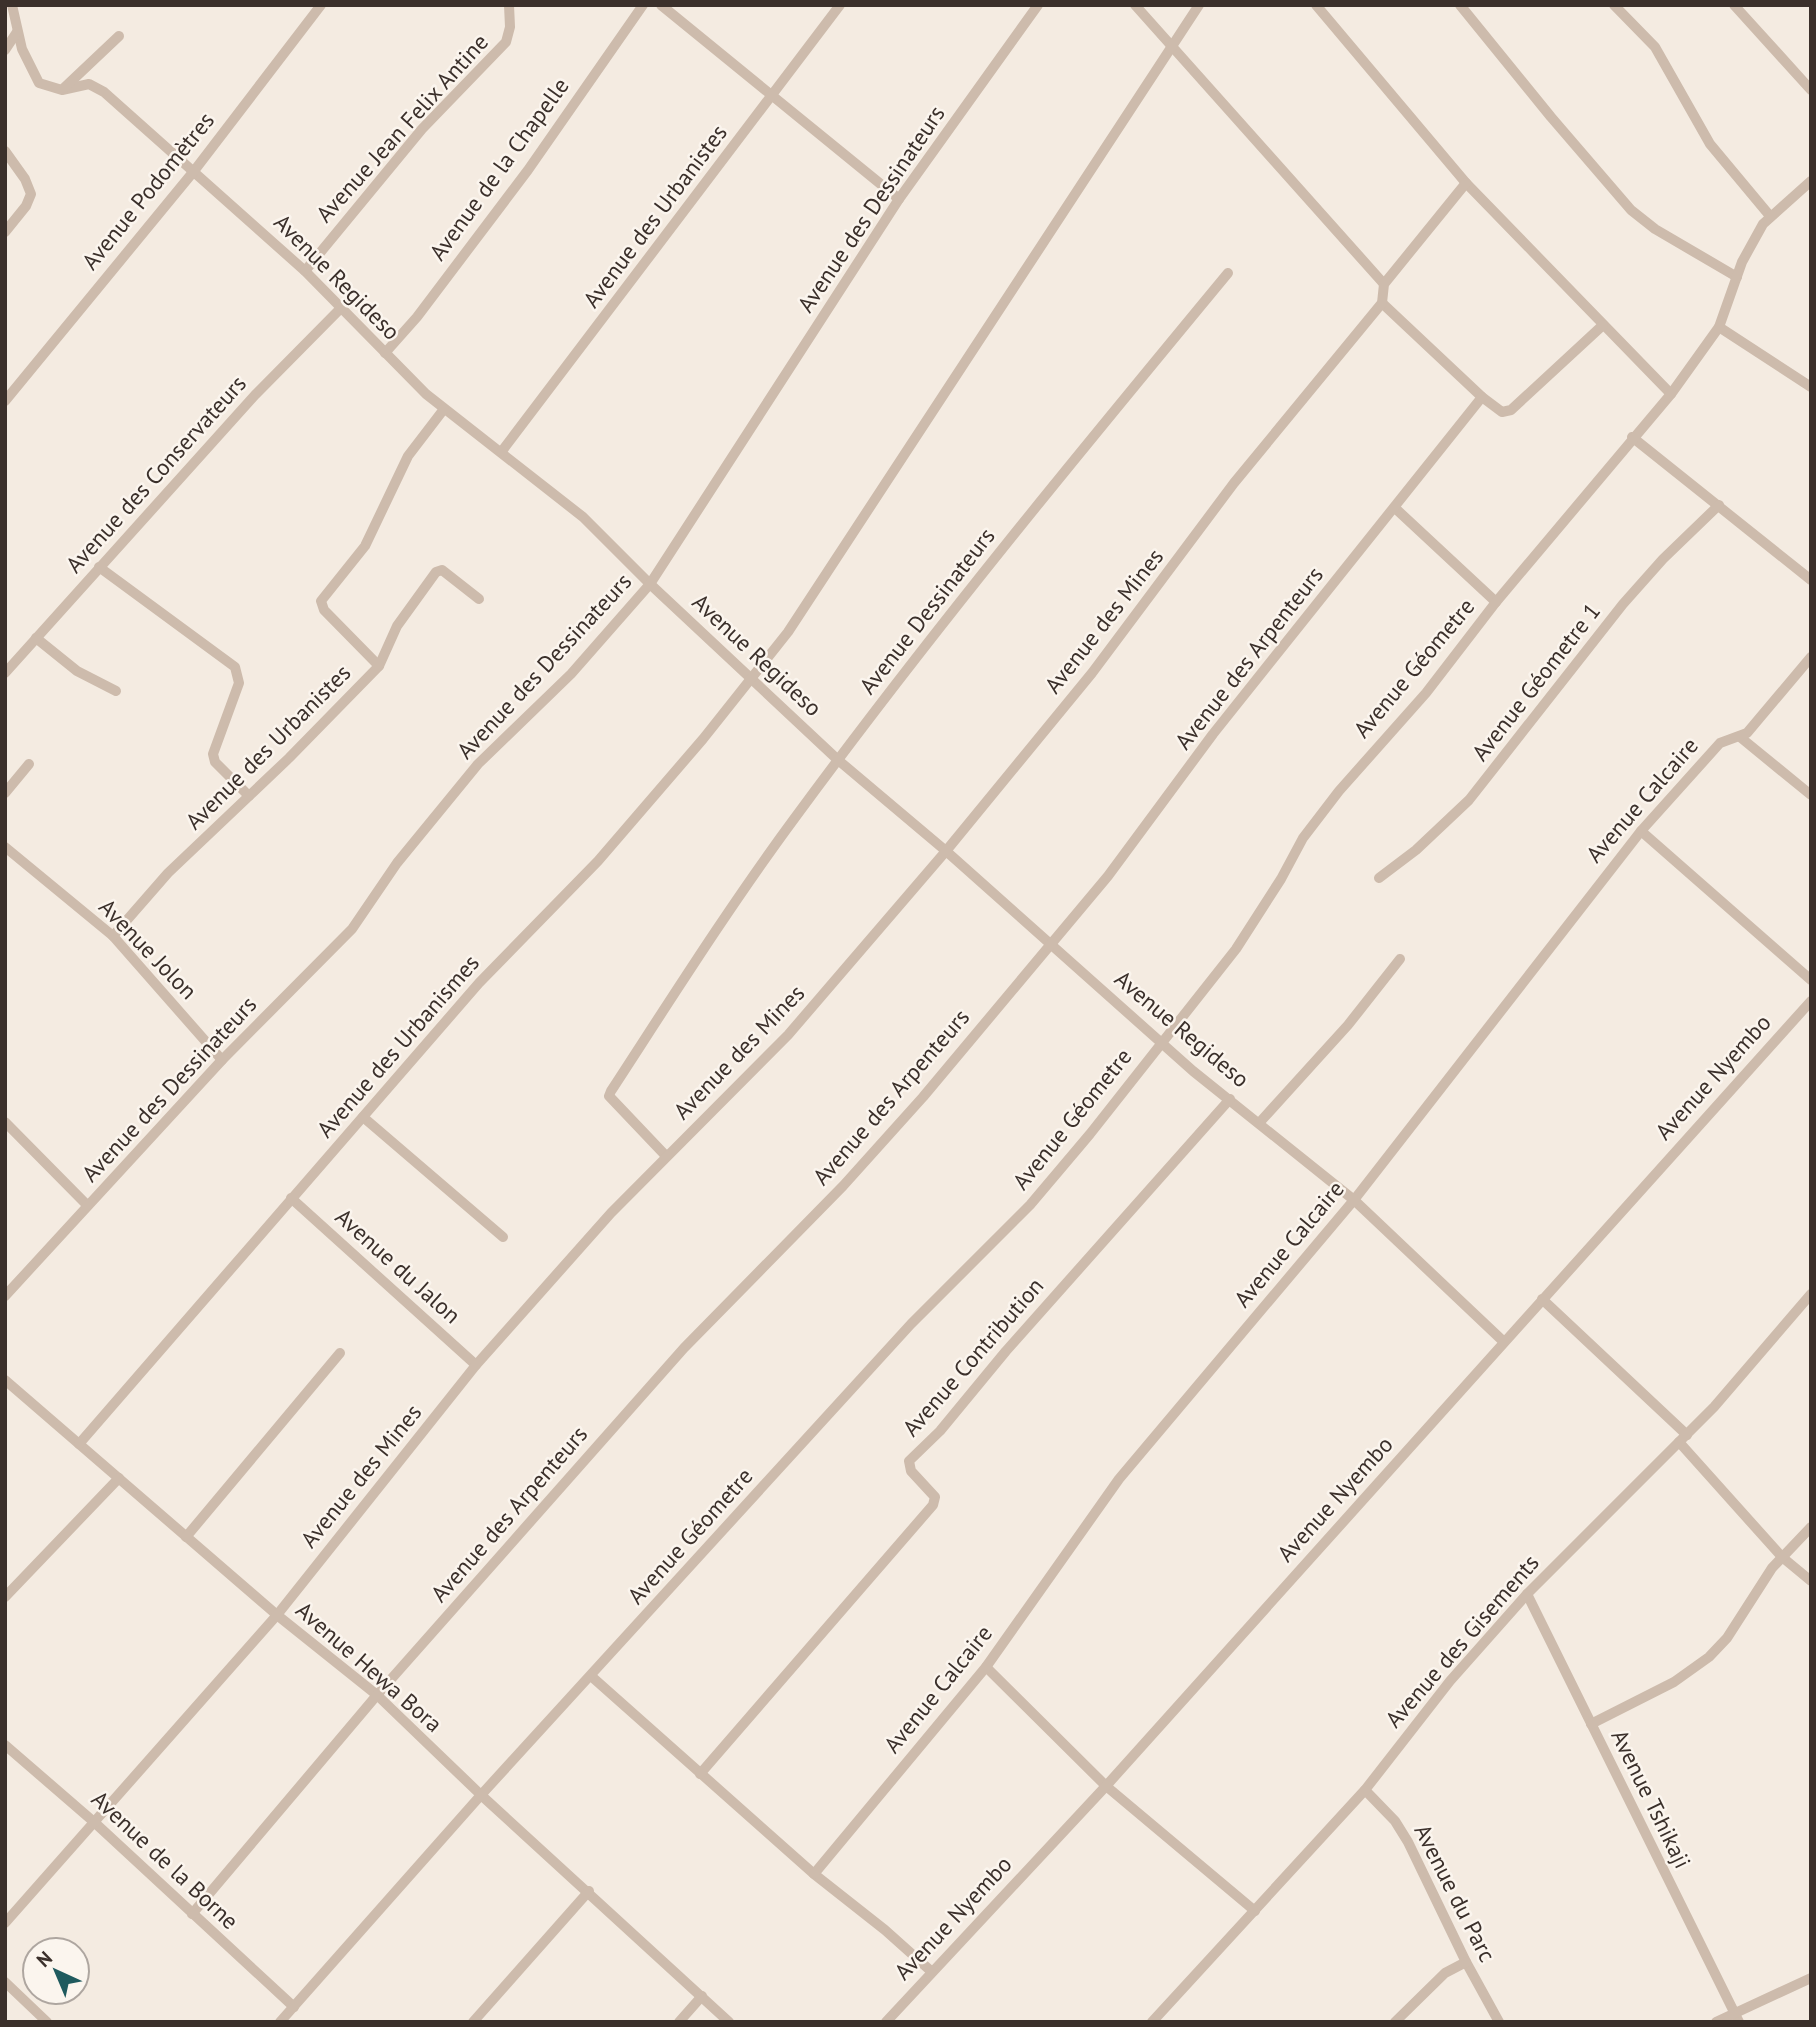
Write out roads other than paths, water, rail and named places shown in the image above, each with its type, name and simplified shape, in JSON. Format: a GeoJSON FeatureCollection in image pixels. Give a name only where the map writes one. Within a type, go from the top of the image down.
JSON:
{"type":"FeatureCollection","features":[{"type":"Feature","properties":{"kind":"street"},"geometry":{"type":"LineString","coordinates":[[12,5],[17,32],[39,83],[62,90],[119,36]]}},
{"type":"Feature","properties":{"kind":"street","name":"Avenue Podomètres"},"geometry":{"type":"LineString","coordinates":[[5,401],[194,170],[321,5]]}},
{"type":"Feature","properties":{"kind":"street","name":"Avenue Jean Felix Antine"},"geometry":{"type":"LineString","coordinates":[[305,271],[422,129],[506,42],[510,27],[509,5]]}},
{"type":"Feature","properties":{"kind":"street","name":"Avenue de la Chapelle"},"geometry":{"type":"LineString","coordinates":[[385,353],[417,317],[528,170],[643,5]]}},
{"type":"Feature","properties":{"kind":"street"},"geometry":{"type":"LineString","coordinates":[[661,5],[771,98],[899,200]]}},
{"type":"Feature","properties":{"kind":"street","name":"Avenue des Urbanistes"},"geometry":{"type":"LineString","coordinates":[[502,451],[840,5]]}},
{"type":"Feature","properties":{"kind":"street","name":"Avenue des Dessinateurs"},"geometry":{"type":"LineString","coordinates":[[5,1296],[222,1060],[352,929],[397,863],[478,764],[571,674],[650,584],[899,200],[1038,5]]}},
{"type":"Feature","properties":{"kind":"street"},"geometry":{"type":"LineString","coordinates":[[1135,5],[1225,109],[1384,284]]}},
{"type":"Feature","properties":{"kind":"street"},"geometry":{"type":"LineString","coordinates":[[751,678],[795,621],[1199,5]]}},
{"type":"Feature","properties":{"kind":"street"},"geometry":{"type":"LineString","coordinates":[[1460,5],[1551,117],[1632,210],[1655,229],[1737,277]]}},
{"type":"Feature","properties":{"kind":"street"},"geometry":{"type":"LineString","coordinates":[[1614,5],[1655,47],[1710,144],[1770,216]]}},
{"type":"Feature","properties":{"kind":"street"},"geometry":{"type":"LineString","coordinates":[[1734,5],[1811,90]]}},
{"type":"Feature","properties":{"kind":"street"},"geometry":{"type":"LineString","coordinates":[[1324,8],[1466,183],[1535,251],[1602,325],[1671,394]]}},
{"type":"Feature","properties":{"kind":"street"},"geometry":{"type":"LineString","coordinates":[[5,50],[17,32]]}},
{"type":"Feature","properties":{"kind":"street","name":"Avenue Regideso"},"geometry":{"type":"LineString","coordinates":[[62,90],[89,84],[104,92],[194,170],[305,271],[444,409],[502,451],[603,534],[650,584],[838,760],[946,850],[1160,1043],[1354,1200],[1504,1342]]}},
{"type":"Feature","properties":{"kind":"street"},"geometry":{"type":"LineString","coordinates":[[5,151],[25,179],[31,194],[5,232]]}},
{"type":"Feature","properties":{"kind":"street","name":"Avenue Géometre"},"geometry":{"type":"LineString","coordinates":[[280,2022],[481,1795],[911,1324],[1030,1205],[1090,1134],[1248,932],[1299,844],[1321,813],[1371,751],[1426,693],[1496,602],[1632,437],[1671,394],[1719,327],[1749,248],[1770,216],[1811,181]]}},
{"type":"Feature","properties":{"kind":"street"},"geometry":{"type":"LineString","coordinates":[[1466,183],[1384,284],[1382,303],[1500,411],[1511,410],[1602,325]]}},
{"type":"Feature","properties":{"kind":"street","name":"Avenue Dessinateurs"},"geometry":{"type":"LineString","coordinates":[[667,1156],[612,1101],[611,1091],[708,942],[838,760],[1003,545],[1228,273]]}},
{"type":"Feature","properties":{"kind":"street","name":"Avenue des Mines"},"geometry":{"type":"LineString","coordinates":[[5,1923],[277,1615],[477,1365],[611,1213],[788,1035],[946,850],[1092,673],[1234,483],[1382,303]]}},
{"type":"Feature","properties":{"kind":"street","name":"Avenue des Conservateurs"},"geometry":{"type":"LineString","coordinates":[[5,673],[255,395],[341,308]]}},
{"type":"Feature","properties":{"kind":"street"},"geometry":{"type":"LineString","coordinates":[[1719,327],[1811,387]]}},
{"type":"Feature","properties":{"kind":"street","name":"Avenue des Arpenteurs"},"geometry":{"type":"LineString","coordinates":[[192,1914],[377,1695],[684,1348],[893,1132],[1108,876],[1213,734],[1482,397]]}},
{"type":"Feature","properties":{"kind":"street","name":"Avenue des Urbanistes"},"geometry":{"type":"LineString","coordinates":[[113,936],[168,873],[379,666],[324,610],[321,601],[365,546],[408,456],[444,409]]}},
{"type":"Feature","properties":{"kind":"street"},"geometry":{"type":"LineString","coordinates":[[1632,437],[1811,580]]}},
{"type":"Feature","properties":{"kind":"street","name":"Avenue Géometre 1"},"geometry":{"type":"LineString","coordinates":[[1379,878],[1416,850],[1469,800],[1623,604],[1663,559],[1719,505]]}},
{"type":"Feature","properties":{"kind":"street"},"geometry":{"type":"LineString","coordinates":[[1395,508],[1496,602]]}},
{"type":"Feature","properties":{"kind":"street"},"geometry":{"type":"LineString","coordinates":[[99,567],[234,667],[239,683],[212,754],[215,762],[249,796]]}},
{"type":"Feature","properties":{"kind":"street"},"geometry":{"type":"LineString","coordinates":[[379,666],[397,626],[436,572],[442,570],[479,599]]}},
{"type":"Feature","properties":{"kind":"street"},"geometry":{"type":"LineString","coordinates":[[36,638],[77,671],[116,691]]}},
{"type":"Feature","properties":{"kind":"street","name":"Avenue Calcaire"},"geometry":{"type":"LineString","coordinates":[[814,1874],[986,1667],[1119,1479],[1354,1200],[1641,831],[1720,743],[1740,737],[1754,726],[1811,657]]}},
{"type":"Feature","properties":{"kind":"street","name":"Avenue des Urbanismes"},"geometry":{"type":"LineString","coordinates":[[79,1444],[479,983],[598,861],[751,678]]}},
{"type":"Feature","properties":{"kind":"street"},"geometry":{"type":"LineString","coordinates":[[1740,737],[1811,795]]}},
{"type":"Feature","properties":{"kind":"street"},"geometry":{"type":"LineString","coordinates":[[5,793],[29,764]]}},
{"type":"Feature","properties":{"kind":"street"},"geometry":{"type":"LineString","coordinates":[[1641,831],[1811,980]]}},
{"type":"Feature","properties":{"kind":"street","name":"Avenue Jolon"},"geometry":{"type":"LineString","coordinates":[[5,847],[113,936],[222,1060]]}},
{"type":"Feature","properties":{"kind":"street"},"geometry":{"type":"LineString","coordinates":[[1260,1122],[1348,1025],[1400,959]]}},
{"type":"Feature","properties":{"kind":"street","name":"Avenue Nyembo"},"geometry":{"type":"LineString","coordinates":[[886,2022],[1106,1786],[1542,1299],[1808,1009]]}},
{"type":"Feature","properties":{"kind":"street","name":"Avenue Contribution"},"geometry":{"type":"LineString","coordinates":[[701,1774],[933,1505],[935,1497],[911,1471],[909,1461],[940,1431],[1006,1351],[1230,1099]]}},
{"type":"Feature","properties":{"kind":"street"},"geometry":{"type":"LineString","coordinates":[[363,1117],[503,1237]]}},
{"type":"Feature","properties":{"kind":"street"},"geometry":{"type":"LineString","coordinates":[[5,1122],[88,1205]]}},
{"type":"Feature","properties":{"kind":"street","name":"Avenue du Jalon"},"geometry":{"type":"LineString","coordinates":[[291,1198],[477,1365]]}},
{"type":"Feature","properties":{"kind":"street","name":"Avenue des Gisements"},"geometry":{"type":"LineString","coordinates":[[1152,2022],[1365,1790],[1450,1681],[1527,1594],[1683,1438],[1811,1294]]}},
{"type":"Feature","properties":{"kind":"street"},"geometry":{"type":"LineString","coordinates":[[1542,1299],[1683,1438],[1782,1557],[1811,1581]]}},
{"type":"Feature","properties":{"kind":"street"},"geometry":{"type":"LineString","coordinates":[[186,1536],[340,1353]]}},
{"type":"Feature","properties":{"kind":"street","name":"Avenue Hewa Bora"},"geometry":{"type":"LineString","coordinates":[[5,1380],[277,1615],[377,1695],[481,1795],[589,1891],[729,2022]]}},
{"type":"Feature","properties":{"kind":"street"},"geometry":{"type":"LineString","coordinates":[[5,1597],[119,1478]]}},
{"type":"Feature","properties":{"kind":"street"},"geometry":{"type":"LineString","coordinates":[[1591,1724],[1674,1682],[1709,1657],[1727,1638],[1782,1557],[1811,1527]]}},
{"type":"Feature","properties":{"kind":"street","name":"Avenue Tshikaji"},"geometry":{"type":"LineString","coordinates":[[1527,1594],[1737,2017]]}},
{"type":"Feature","properties":{"kind":"street"},"geometry":{"type":"LineString","coordinates":[[986,1667],[1106,1786],[1255,1911]]}},
{"type":"Feature","properties":{"kind":"street"},"geometry":{"type":"LineString","coordinates":[[591,1676],[814,1874],[885,1930],[932,1972]]}},
{"type":"Feature","properties":{"kind":"street","name":"Avenue de la Borne"},"geometry":{"type":"LineString","coordinates":[[5,1745],[94,1822],[294,2007]]}},
{"type":"Feature","properties":{"kind":"street","name":"Avenue du Parc"},"geometry":{"type":"LineString","coordinates":[[1365,1790],[1395,1821],[1408,1842],[1466,1962],[1499,2022]]}},
{"type":"Feature","properties":{"kind":"street"},"geometry":{"type":"LineString","coordinates":[[473,2022],[589,1891]]}},
{"type":"Feature","properties":{"kind":"street"},"geometry":{"type":"LineString","coordinates":[[1395,2022],[1445,1973],[1466,1962]]}},
{"type":"Feature","properties":{"kind":"street"},"geometry":{"type":"LineString","coordinates":[[1716,2022],[1737,2017],[1811,1978]]}},
{"type":"Feature","properties":{"kind":"street"},"geometry":{"type":"LineString","coordinates":[[5,1982],[47,2022]]}},
{"type":"Feature","properties":{"kind":"street"},"geometry":{"type":"LineString","coordinates":[[679,2022],[702,1996]]}}]}
